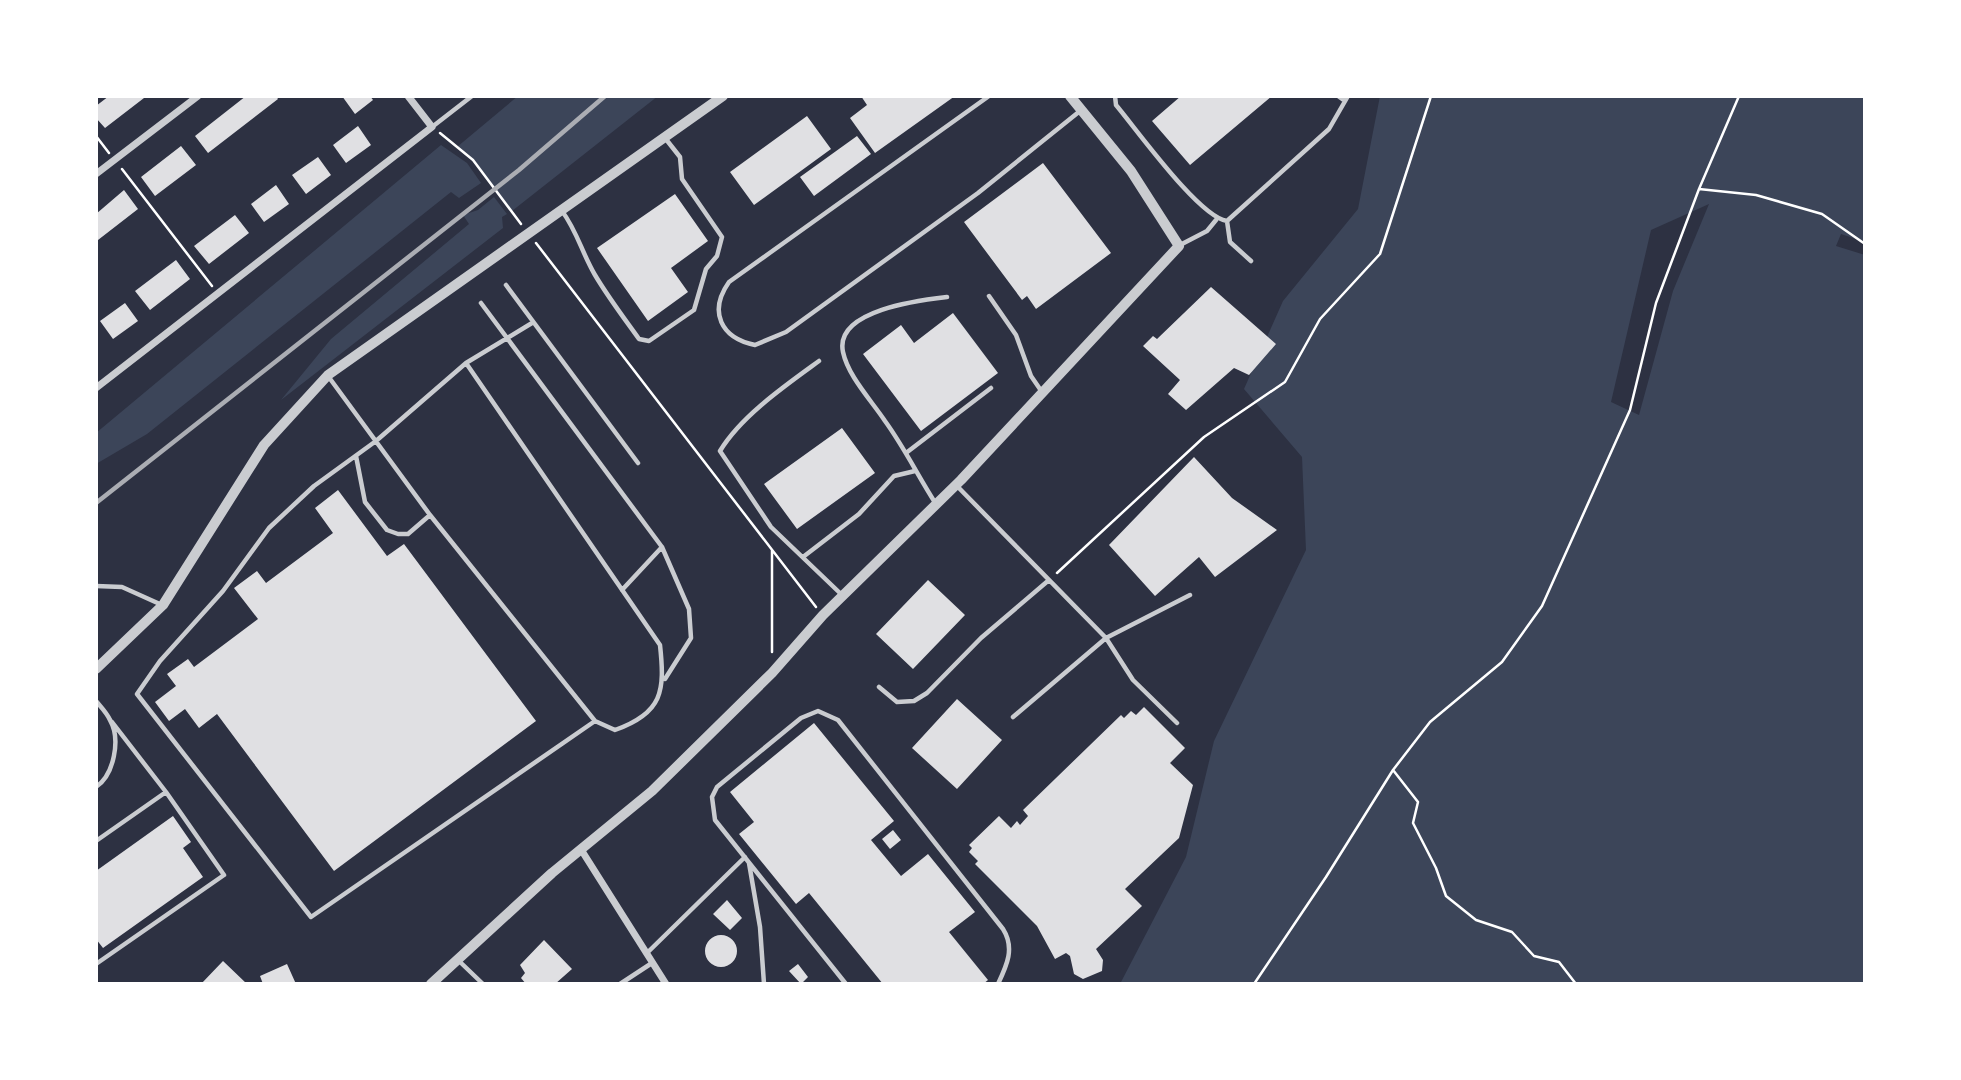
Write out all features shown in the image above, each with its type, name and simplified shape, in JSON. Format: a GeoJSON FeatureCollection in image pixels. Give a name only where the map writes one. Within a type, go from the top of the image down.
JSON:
{"type":"FeatureCollection","features":[{"type":"Feature","properties":{"kind":"street"},"geometry":{"type":"LineString","coordinates":[[96,174],[198,96]]}},
{"type":"Feature","properties":{"kind":"street"},"geometry":{"type":"LineString","coordinates":[[96,388],[432,127],[408,96]]}},
{"type":"Feature","properties":{"kind":"street"},"geometry":{"type":"LineString","coordinates":[[96,669],[163,606],[264,444],[328,375],[723,96]]}},
{"type":"Feature","properties":{"kind":"street"},"geometry":{"type":"LineString","coordinates":[[431,984],[456,958],[552,873],[582,851],[652,790],[772,673],[823,615],[957,485],[1179,246],[1131,171],[1076,101]]}},
{"type":"Feature","properties":{"kind":"street"},"geometry":{"type":"LineString","coordinates":[[582,851],[666,984]]}},
{"type":"Feature","properties":{"kind":"lane"},"geometry":{"type":"LineString","coordinates":[[432,127],[472,96]]}},
{"type":"Feature","properties":{"kind":"lane"},"geometry":{"type":"LineString","coordinates":[[989,96],[729,282],[720,296],[718,308],[725,329],[736,339],[755,345],[786,332],[978,193],[1076,101]]}},
{"type":"Feature","properties":{"kind":"lane"},"geometry":{"type":"LineString","coordinates":[[1115,96],[1116,105],[1199,204],[1216,220],[1227,221],[1329,129],[1346,99],[1338,96]]}},
{"type":"Feature","properties":{"kind":"lane"},"geometry":{"type":"LineString","coordinates":[[561,210],[580,237],[583,252],[596,276],[639,339],[649,341],[671,327],[694,310],[706,269],[717,256],[722,237],[682,179],[680,157],[665,137]]}},
{"type":"Feature","properties":{"kind":"lane"},"geometry":{"type":"LineString","coordinates":[[1179,246],[1207,231],[1216,220]]}},
{"type":"Feature","properties":{"kind":"lane"},"geometry":{"type":"LineString","coordinates":[[1227,221],[1230,242],[1251,261]]}},
{"type":"Feature","properties":{"kind":"lane"},"geometry":{"type":"LineString","coordinates":[[506,285],[638,463]]}},
{"type":"Feature","properties":{"kind":"lane"},"geometry":{"type":"LineString","coordinates":[[989,296],[1016,335],[1031,376],[1043,393]]}},
{"type":"Feature","properties":{"kind":"lane"},"geometry":{"type":"LineString","coordinates":[[937,505],[849,368],[842,349],[845,336],[865,316],[902,302],[947,297]]}},
{"type":"Feature","properties":{"kind":"lane"},"geometry":{"type":"LineString","coordinates":[[328,375],[430,515],[595,721],[615,730],[635,723],[653,707],[664,680],[691,638],[688,609],[663,547],[481,303]]}},
{"type":"Feature","properties":{"kind":"lane"},"geometry":{"type":"LineString","coordinates":[[532,323],[466,363],[376,441],[314,486],[269,528],[223,590],[160,661],[137,694],[311,918],[595,721]]}},
{"type":"Feature","properties":{"kind":"lane"},"geometry":{"type":"LineString","coordinates":[[819,361],[782,388],[731,433],[720,451],[771,527],[843,596]]}},
{"type":"Feature","properties":{"kind":"lane"},"geometry":{"type":"LineString","coordinates":[[466,363],[660,645],[664,680]]}},
{"type":"Feature","properties":{"kind":"lane"},"geometry":{"type":"LineString","coordinates":[[906,453],[991,388]]}},
{"type":"Feature","properties":{"kind":"lane"},"geometry":{"type":"LineString","coordinates":[[356,456],[365,502],[387,530],[408,534],[430,515]]}},
{"type":"Feature","properties":{"kind":"lane"},"geometry":{"type":"LineString","coordinates":[[803,557],[859,514],[894,477],[915,471]]}},
{"type":"Feature","properties":{"kind":"lane"},"geometry":{"type":"LineString","coordinates":[[957,485],[1106,638],[1133,680],[1177,723]]}},
{"type":"Feature","properties":{"kind":"lane"},"geometry":{"type":"LineString","coordinates":[[622,590],[663,547]]}},
{"type":"Feature","properties":{"kind":"lane"},"geometry":{"type":"LineString","coordinates":[[879,687],[897,702],[914,701],[927,693],[981,638],[1049,580]]}},
{"type":"Feature","properties":{"kind":"lane"},"geometry":{"type":"LineString","coordinates":[[96,586],[122,587],[163,606]]}},
{"type":"Feature","properties":{"kind":"lane"},"geometry":{"type":"LineString","coordinates":[[1013,717],[1106,638],[1190,595]]}},
{"type":"Feature","properties":{"kind":"lane"},"geometry":{"type":"LineString","coordinates":[[96,701],[166,792],[224,875],[96,964]]}},
{"type":"Feature","properties":{"kind":"lane"},"geometry":{"type":"LineString","coordinates":[[846,984],[715,820],[712,797],[718,787],[801,718],[818,711],[838,720],[1008,937],[1010,955],[998,984]]}},
{"type":"Feature","properties":{"kind":"lane"},"geometry":{"type":"LineString","coordinates":[[96,787],[104,782],[116,748],[112,721]]}},
{"type":"Feature","properties":{"kind":"lane"},"geometry":{"type":"LineString","coordinates":[[96,841],[166,792]]}},
{"type":"Feature","properties":{"kind":"lane"},"geometry":{"type":"LineString","coordinates":[[647,953],[747,860]]}},
{"type":"Feature","properties":{"kind":"lane"},"geometry":{"type":"LineString","coordinates":[[747,860],[760,928],[764,984]]}},
{"type":"Feature","properties":{"kind":"lane"},"geometry":{"type":"LineString","coordinates":[[456,958],[483,984]]}},
{"type":"Feature","properties":{"kind":"lane"},"geometry":{"type":"LineString","coordinates":[[620,984],[653,963]]}},
{"type":"Feature","properties":{"kind":"path"},"geometry":{"type":"LineString","coordinates":[[1049,580],[1204,437],[1285,382],[1320,319],[1380,254],[1431,96]]}},
{"type":"Feature","properties":{"kind":"path"},"geometry":{"type":"LineString","coordinates":[[1254,984],[1393,770],[1430,722],[1502,662],[1542,606],[1629,410],[1656,303],[1699,188],[1739,96]]}},
{"type":"Feature","properties":{"kind":"path"},"geometry":{"type":"LineString","coordinates":[[432,127],[472,160],[823,615]]}},
{"type":"Feature","properties":{"kind":"path"},"geometry":{"type":"LineString","coordinates":[[96,136],[218,293]]}},
{"type":"Feature","properties":{"kind":"path"},"geometry":{"type":"LineString","coordinates":[[1699,188],[1756,195],[1822,214],[1865,244]]}},
{"type":"Feature","properties":{"kind":"path"},"geometry":{"type":"LineString","coordinates":[[772,550],[772,673]]}},
{"type":"Feature","properties":{"kind":"path"},"geometry":{"type":"LineString","coordinates":[[1393,770],[1418,802],[1413,822],[1436,867],[1446,896],[1475,920],[1512,932],[1534,956],[1559,962],[1576,984]]}},
{"type":"Feature","properties":{"kind":"shaded area"},"geometry":{"type":"Polygon","coordinates":[[[518,96],[658,96],[512,211],[473,160],[457,147],[518,96]]]}},
{"type":"Feature","properties":{"kind":"shaded area"},"geometry":{"type":"Polygon","coordinates":[[[1380,96],[1865,96],[1865,242],[1841,234],[1836,246],[1865,255],[1865,984],[1120,984],[1186,857],[1214,741],[1306,550],[1302,457],[1244,389],[1283,301],[1358,209],[1380,96]],[[1709,204],[1651,230],[1611,402],[1639,415],[1673,291],[1709,204]]]}},
{"type":"Feature","properties":{"kind":"shaded area"},"geometry":{"type":"Polygon","coordinates":[[[441,145],[467,163],[481,183],[459,198],[451,192],[147,434],[96,464],[96,433],[441,145]]]}},
{"type":"Feature","properties":{"kind":"shaded area"},"geometry":{"type":"Polygon","coordinates":[[[494,197],[507,214],[502,217],[503,228],[281,400],[331,339],[469,224],[463,215],[478,210],[494,197]]]}},
{"type":"Feature","properties":{"kind":"building"},"geometry":{"type":"Polygon","coordinates":[[[109,96],[144,98],[105,128],[96,118],[96,106],[109,96]]]}},
{"type":"Feature","properties":{"kind":"building"},"geometry":{"type":"Polygon","coordinates":[[[246,96],[276,96],[278,99],[208,153],[195,136],[246,96]]]}},
{"type":"Feature","properties":{"kind":"building"},"geometry":{"type":"Polygon","coordinates":[[[342,96],[370,96],[373,100],[355,114],[342,96]]]}},
{"type":"Feature","properties":{"kind":"building"},"geometry":{"type":"Polygon","coordinates":[[[861,96],[955,96],[875,153],[850,118],[867,105],[861,96]]]}},
{"type":"Feature","properties":{"kind":"building"},"geometry":{"type":"Polygon","coordinates":[[[1181,96],[1272,96],[1190,165],[1152,121],[1181,96]]]}},
{"type":"Feature","properties":{"kind":"building"},"geometry":{"type":"Polygon","coordinates":[[[807,116],[831,149],[754,205],[730,172],[807,116]]]}},
{"type":"Feature","properties":{"kind":"building"},"geometry":{"type":"Polygon","coordinates":[[[358,126],[371,145],[346,163],[333,145],[358,126]]]}},
{"type":"Feature","properties":{"kind":"building"},"geometry":{"type":"Polygon","coordinates":[[[857,136],[871,154],[814,196],[800,177],[857,136]]]}},
{"type":"Feature","properties":{"kind":"building"},"geometry":{"type":"Polygon","coordinates":[[[181,146],[196,165],[155,196],[141,177],[181,146]]]}},
{"type":"Feature","properties":{"kind":"building"},"geometry":{"type":"Polygon","coordinates":[[[318,157],[331,175],[306,194],[292,175],[318,157]]]}},
{"type":"Feature","properties":{"kind":"building"},"geometry":{"type":"Polygon","coordinates":[[[1043,163],[1111,253],[1036,309],[1027,296],[1022,300],[964,222],[1043,163]]]}},
{"type":"Feature","properties":{"kind":"building"},"geometry":{"type":"Polygon","coordinates":[[[276,185],[289,204],[264,222],[251,204],[276,185]]]}},
{"type":"Feature","properties":{"kind":"building"},"geometry":{"type":"Polygon","coordinates":[[[124,190],[138,209],[98,240],[96,214],[124,190]]]}},
{"type":"Feature","properties":{"kind":"building"},"geometry":{"type":"Polygon","coordinates":[[[675,194],[708,241],[671,268],[688,292],[648,321],[597,248],[675,194]]]}},
{"type":"Feature","properties":{"kind":"building"},"geometry":{"type":"Polygon","coordinates":[[[235,215],[249,233],[209,264],[194,246],[235,215]]]}},
{"type":"Feature","properties":{"kind":"building"},"geometry":{"type":"Polygon","coordinates":[[[176,260],[190,279],[150,310],[135,291],[176,260]]]}},
{"type":"Feature","properties":{"kind":"building"},"geometry":{"type":"Polygon","coordinates":[[[1211,287],[1276,344],[1249,375],[1234,368],[1186,410],[1168,394],[1180,380],[1143,346],[1153,336],[1157,339],[1211,287]]]}},
{"type":"Feature","properties":{"kind":"building"},"geometry":{"type":"Polygon","coordinates":[[[125,303],[138,321],[113,339],[100,321],[125,303]]]}},
{"type":"Feature","properties":{"kind":"building"},"geometry":{"type":"Polygon","coordinates":[[[953,313],[998,373],[921,431],[863,354],[901,325],[914,343],[953,313]]]}},
{"type":"Feature","properties":{"kind":"building"},"geometry":{"type":"Polygon","coordinates":[[[842,428],[875,473],[797,529],[764,484],[842,428]]]}},
{"type":"Feature","properties":{"kind":"building"},"geometry":{"type":"Polygon","coordinates":[[[1194,457],[1232,498],[1277,530],[1215,577],[1199,557],[1155,596],[1109,545],[1194,457]]]}},
{"type":"Feature","properties":{"kind":"building"},"geometry":{"type":"Polygon","coordinates":[[[338,490],[387,556],[404,544],[536,721],[334,871],[217,714],[199,728],[185,709],[169,721],[155,702],[176,686],[167,674],[188,659],[194,667],[258,619],[234,588],[257,571],[266,583],[333,533],[315,508],[338,490]]]}},
{"type":"Feature","properties":{"kind":"building"},"geometry":{"type":"Polygon","coordinates":[[[928,580],[965,615],[913,669],[876,634],[928,580]]]}},
{"type":"Feature","properties":{"kind":"building"},"geometry":{"type":"Polygon","coordinates":[[[957,699],[1002,740],[957,789],[912,748],[957,699]]]}},
{"type":"Feature","properties":{"kind":"building"},"geometry":{"type":"Polygon","coordinates":[[[1144,707],[1185,748],[1170,763],[1193,785],[1179,838],[1125,889],[1142,906],[1096,949],[1103,960],[1102,971],[1083,979],[1074,974],[1070,956],[1066,953],[1055,959],[1037,926],[975,864],[978,861],[969,852],[972,848],[969,845],[999,816],[1011,828],[1017,821],[1020,825],[1028,816],[1023,810],[1121,715],[1124,718],[1131,711],[1136,715],[1144,707]]]}},
{"type":"Feature","properties":{"kind":"building"},"geometry":{"type":"Polygon","coordinates":[[[814,723],[894,821],[871,840],[901,876],[928,854],[975,912],[949,932],[988,980],[983,984],[883,984],[809,893],[796,904],[739,834],[754,822],[730,792],[814,723]]]}},
{"type":"Feature","properties":{"kind":"building"},"geometry":{"type":"Polygon","coordinates":[[[173,816],[191,842],[183,848],[203,877],[103,948],[96,939],[96,871],[173,816]]]}},
{"type":"Feature","properties":{"kind":"building"},"geometry":{"type":"Polygon","coordinates":[[[893,830],[901,840],[890,849],[882,839],[893,830]]]}},
{"type":"Feature","properties":{"kind":"building"},"geometry":{"type":"Polygon","coordinates":[[[727,900],[742,918],[730,930],[713,914],[727,900]]]}},
{"type":"Feature","properties":{"kind":"building"},"geometry":{"type":"Polygon","coordinates":[[[721,935],[732,940],[737,951],[732,962],[721,967],[710,962],[705,951],[710,940],[721,935]]]}},
{"type":"Feature","properties":{"kind":"building"},"geometry":{"type":"Polygon","coordinates":[[[544,940],[572,969],[555,984],[526,984],[521,978],[525,973],[520,965],[544,940]]]}},
{"type":"Feature","properties":{"kind":"building"},"geometry":{"type":"Polygon","coordinates":[[[223,961],[247,984],[201,984],[223,961]]]}},
{"type":"Feature","properties":{"kind":"building"},"geometry":{"type":"Polygon","coordinates":[[[287,964],[296,984],[263,984],[260,976],[287,964]]]}},
{"type":"Feature","properties":{"kind":"building"},"geometry":{"type":"Polygon","coordinates":[[[798,964],[808,977],[801,984],[789,971],[798,964]]]}},
{"type":"Feature","properties":{"kind":"railway"},"geometry":{"type":"LineString","coordinates":[[96,503],[519,170],[605,96]]}}]}
